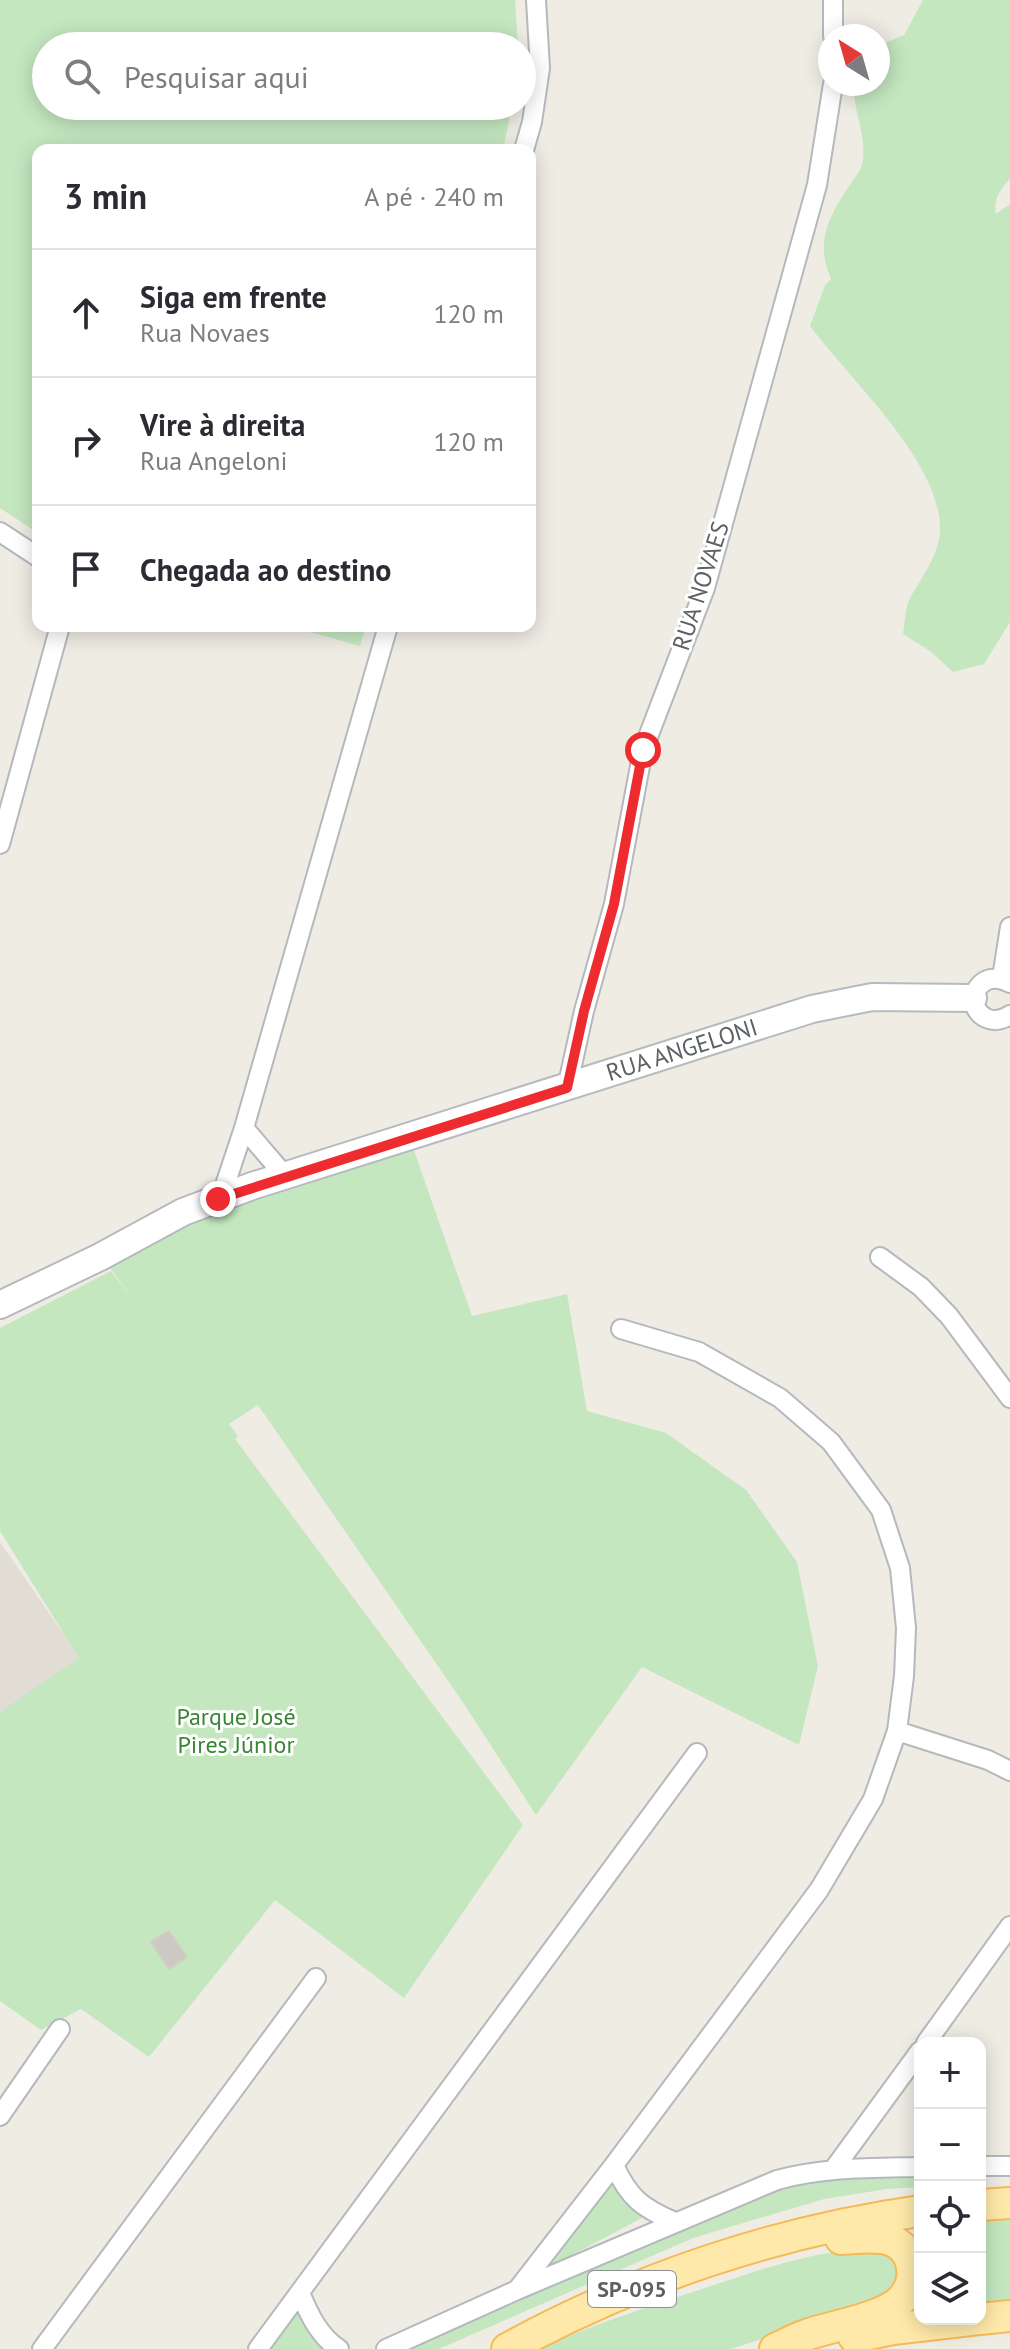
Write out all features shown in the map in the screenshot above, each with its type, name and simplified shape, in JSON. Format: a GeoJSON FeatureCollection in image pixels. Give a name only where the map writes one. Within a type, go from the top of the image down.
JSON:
{"type":"FeatureCollection","features":[{"type":"Feature","properties":{"kind":"main road"},"geometry":{"type":"LineString","coordinates":[[986,2205],[1010,2203]]}},
{"type":"Feature","properties":{"kind":"main road","name":"SP-095"},"geometry":{"type":"LineString","coordinates":[[507,2349],[575,2315],[677,2272],[763,2245],[875,2217],[914,2212]]}},
{"type":"Feature","properties":{"kind":"main road"},"geometry":{"type":"LineString","coordinates":[[763,2245],[880,2237],[905,2250],[912,2265],[912,2283],[901,2301],[775,2349]]}},
{"type":"Feature","properties":{"kind":"main road"},"geometry":{"type":"LineString","coordinates":[[986,2318],[1010,2316]]}},
{"type":"Feature","properties":{"kind":"main road"},"geometry":{"type":"LineString","coordinates":[[801,2349],[893,2329],[928,2325]]}},
{"type":"Feature","properties":{"kind":"street"},"geometry":{"type":"LineString","coordinates":[[536,0],[540,68],[536,95]]}},
{"type":"Feature","properties":{"kind":"street"},"geometry":{"type":"LineString","coordinates":[[833,0],[833,24]]}},
{"type":"Feature","properties":{"kind":"street","name":"RUA NOVAES"},"geometry":{"type":"LineString","coordinates":[[567,1088],[584,1011],[614,904],[643,750],[705,588],[817,185],[831,96]]}},
{"type":"Feature","properties":{"kind":"street"},"geometry":{"type":"LineString","coordinates":[[526,144],[532,120]]}},
{"type":"Feature","properties":{"kind":"street"},"geometry":{"type":"LineString","coordinates":[[0,532],[32,553]]}},
{"type":"Feature","properties":{"kind":"street"},"geometry":{"type":"LineString","coordinates":[[0,844],[58,632]]}},
{"type":"Feature","properties":{"kind":"street"},"geometry":{"type":"LineString","coordinates":[[221,1197],[244,1128],[386,632]]}},
{"type":"Feature","properties":{"kind":"street"},"geometry":{"type":"LineString","coordinates":[[1009,1018],[985,1019],[978,1013],[973,998],[980,984],[994,977],[1006,981],[1010,927]]}},
{"type":"Feature","properties":{"kind":"street","name":"RUA ANGELONI"},"geometry":{"type":"LineString","coordinates":[[0,1305],[100,1257],[183,1212],[285,1176],[841,1001],[872,997],[973,998]]}},
{"type":"Feature","properties":{"kind":"street"},"geometry":{"type":"LineString","coordinates":[[244,1128],[285,1176]]}},
{"type":"Feature","properties":{"kind":"street"},"geometry":{"type":"LineString","coordinates":[[880,1257],[921,1287],[949,1316],[1010,1398]]}},
{"type":"Feature","properties":{"kind":"street"},"geometry":{"type":"LineString","coordinates":[[0,1287],[26,1292]]}},
{"type":"Feature","properties":{"kind":"street"},"geometry":{"type":"LineString","coordinates":[[517,2290],[819,1890],[873,1799],[897,1731],[906,1628],[900,1568],[881,1510],[831,1442],[780,1398],[699,1352],[621,1329]]}},
{"type":"Feature","properties":{"kind":"street"},"geometry":{"type":"LineString","coordinates":[[897,1731],[988,1760],[1010,1771]]}},
{"type":"Feature","properties":{"kind":"street"},"geometry":{"type":"LineString","coordinates":[[258,2349],[697,1753]]}},
{"type":"Feature","properties":{"kind":"street"},"geometry":{"type":"LineString","coordinates":[[930,2037],[1010,1926]]}},
{"type":"Feature","properties":{"kind":"street"},"geometry":{"type":"LineString","coordinates":[[42,2349],[316,1978]]}},
{"type":"Feature","properties":{"kind":"street"},"geometry":{"type":"LineString","coordinates":[[0,2116],[60,2029]]}},
{"type":"Feature","properties":{"kind":"street"},"geometry":{"type":"LineString","coordinates":[[833,2170],[914,2059]]}},
{"type":"Feature","properties":{"kind":"street"},"geometry":{"type":"LineString","coordinates":[[614,2165],[635,2200],[651,2212],[675,2222]]}},
{"type":"Feature","properties":{"kind":"street"},"geometry":{"type":"LineString","coordinates":[[986,2166],[1010,2166]]}},
{"type":"Feature","properties":{"kind":"street"},"geometry":{"type":"LineString","coordinates":[[386,2349],[777,2180],[802,2173],[833,2170],[914,2167]]}},
{"type":"Feature","properties":{"kind":"street"},"geometry":{"type":"LineString","coordinates":[[300,2293],[309,2316],[331,2344],[339,2349]]}},
{"type":"Feature","properties":{"kind":"shaded area"},"geometry":{"type":"Polygon","coordinates":[[[0,1542],[80,1658],[1,1712],[0,1711],[0,1542]]]}},
{"type":"Feature","properties":{"kind":"green space"},"geometry":{"type":"Polygon","coordinates":[[[0,0],[515,0],[517,32],[32,32],[32,120],[509,120],[504,144],[32,144],[32,529],[0,508],[0,0]]]}},
{"type":"Feature","properties":{"kind":"green space"},"geometry":{"type":"Polygon","coordinates":[[[923,0],[1010,0],[1010,179],[998,195],[995,209],[996,214],[1010,204],[1010,622],[984,664],[953,672],[930,651],[903,634],[908,602],[939,540],[937,505],[926,477],[890,422],[810,326],[825,285],[831,279],[824,253],[826,231],[835,209],[862,165],[862,134],[854,96],[890,96],[890,41],[904,35],[923,0]]]}},
{"type":"Feature","properties":{"kind":"green space"},"geometry":{"type":"Polygon","coordinates":[[[310,632],[364,632],[360,646],[310,632]]]}},
{"type":"Feature","properties":{"kind":"green space","name":"Parque José Pires Júnior"},"geometry":{"type":"Polygon","coordinates":[[[412,1145],[472,1316],[567,1294],[587,1411],[666,1433],[746,1490],[797,1562],[818,1666],[799,1745],[642,1667],[536,1815],[464,1704],[258,1405],[229,1424],[238,1436],[235,1439],[523,1825],[404,1998],[275,1900],[149,2057],[81,2009],[41,2030],[0,2001],[0,1712],[79,1658],[0,1531],[0,1328],[111,1271],[138,1305],[107,1264],[154,1239],[202,1219],[412,1145]]]}},
{"type":"Feature","properties":{"kind":"green space"},"geometry":{"type":"Polygon","coordinates":[[[914,2174],[914,2187],[824,2199],[693,2238],[439,2349],[393,2349],[778,2187],[834,2175],[914,2174]]]}},
{"type":"Feature","properties":{"kind":"green space"},"geometry":{"type":"Polygon","coordinates":[[[613,2178],[640,2209],[642,2218],[532,2276],[613,2178]]]}},
{"type":"Feature","properties":{"kind":"green space"},"geometry":{"type":"Polygon","coordinates":[[[1010,2217],[1010,2302],[986,2304],[986,2219],[1010,2217]]]}},
{"type":"Feature","properties":{"kind":"green space"},"geometry":{"type":"Polygon","coordinates":[[[871,2248],[890,2256],[897,2268],[895,2281],[877,2301],[731,2349],[539,2349],[618,2317],[763,2269],[827,2253],[871,2248]]]}},
{"type":"Feature","properties":{"kind":"green space"},"geometry":{"type":"Polygon","coordinates":[[[300,2304],[327,2349],[268,2349],[300,2304]]]}},
{"type":"Feature","properties":{"kind":"building"},"geometry":{"type":"Polygon","coordinates":[[[169,1931],[187,1957],[169,1969],[151,1942],[169,1931]]]}},
{"type":"Feature","properties":{"kind":"route"},"geometry":{"type":"LineString","coordinates":[[218,1199],[567,1088],[584,1011],[614,904],[643,750]]}}]}
